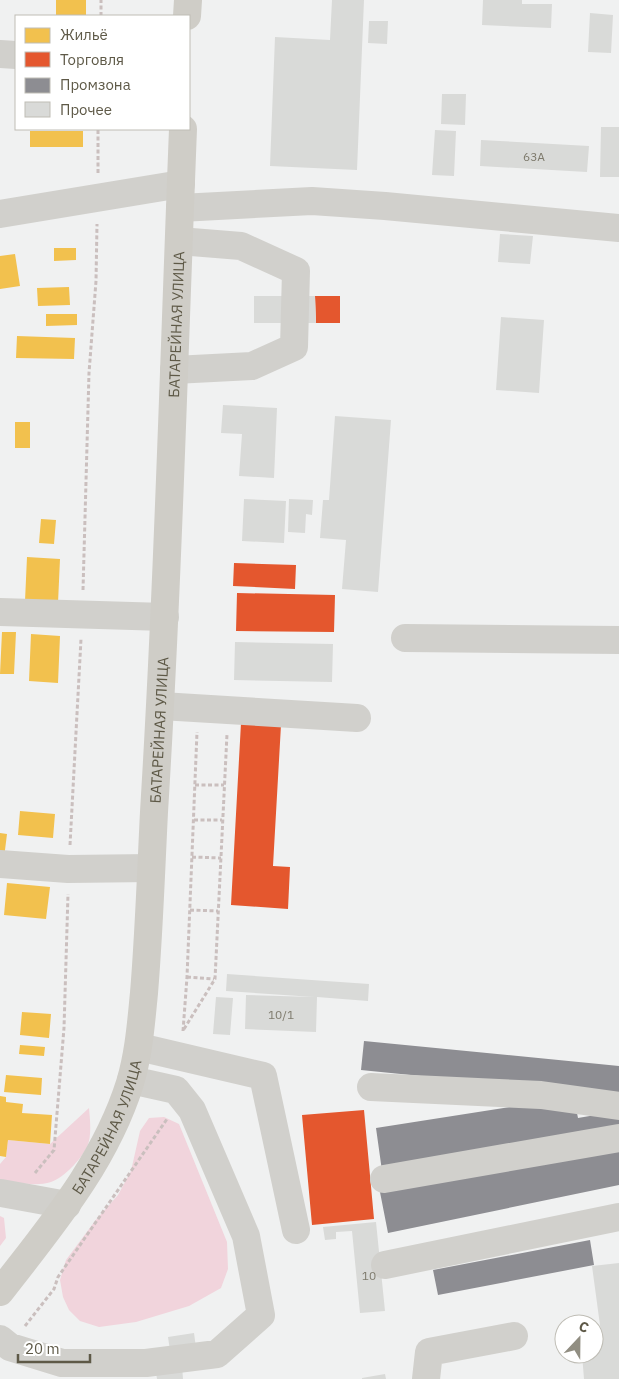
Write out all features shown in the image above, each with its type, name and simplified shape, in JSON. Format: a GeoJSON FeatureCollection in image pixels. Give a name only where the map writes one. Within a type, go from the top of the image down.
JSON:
{"type":"FeatureCollection","features":[{"type":"Feature","properties":{"kind":"main road"},"geometry":{"type":"LineString","coordinates":[[187,15],[188,0]]}},
{"type":"Feature","properties":{"kind":"main road","name":"БАТАРЕЙНАЯ УЛИЦА"},"geometry":{"type":"LineString","coordinates":[[0,1292],[67,1205],[97,1159],[117,1120],[131,1080],[139,1047],[146,966],[161,706],[183,130]]}},
{"type":"Feature","properties":{"kind":"street"},"geometry":{"type":"LineString","coordinates":[[0,54],[15,55]]}},
{"type":"Feature","properties":{"kind":"street"},"geometry":{"type":"LineString","coordinates":[[0,214],[97,197],[180,196],[385,206],[619,228]]}},
{"type":"Feature","properties":{"kind":"street"},"geometry":{"type":"LineString","coordinates":[[174,370],[252,366],[294,347],[296,271],[241,246],[178,240]]}},
{"type":"Feature","properties":{"kind":"street"},"geometry":{"type":"LineString","coordinates":[[0,612],[165,617]]}},
{"type":"Feature","properties":{"kind":"street"},"geometry":{"type":"LineString","coordinates":[[405,638],[619,640]]}},
{"type":"Feature","properties":{"kind":"street"},"geometry":{"type":"LineString","coordinates":[[161,706],[357,718]]}},
{"type":"Feature","properties":{"kind":"street"},"geometry":{"type":"LineString","coordinates":[[0,864],[68,869],[151,868]]}},
{"type":"Feature","properties":{"kind":"street"},"geometry":{"type":"LineString","coordinates":[[139,1047],[263,1076],[296,1230]]}},
{"type":"Feature","properties":{"kind":"street"},"geometry":{"type":"LineString","coordinates":[[0,1339],[10,1347],[62,1363],[146,1363],[217,1354],[261,1315],[246,1236],[192,1110],[176,1090],[131,1080]]}},
{"type":"Feature","properties":{"kind":"street"},"geometry":{"type":"LineString","coordinates":[[371,1087],[541,1095],[619,1106]]}},
{"type":"Feature","properties":{"kind":"street"},"geometry":{"type":"LineString","coordinates":[[384,1179],[619,1138]]}},
{"type":"Feature","properties":{"kind":"street"},"geometry":{"type":"LineString","coordinates":[[9,1194],[67,1205]]}},
{"type":"Feature","properties":{"kind":"street"},"geometry":{"type":"LineString","coordinates":[[385,1265],[619,1216]]}},
{"type":"Feature","properties":{"kind":"street"},"geometry":{"type":"LineString","coordinates":[[426,1379],[430,1352],[514,1336]]}},
{"type":"Feature","properties":{"kind":"path"},"geometry":{"type":"LineString","coordinates":[[101,0],[101,15]]}},
{"type":"Feature","properties":{"kind":"path"},"geometry":{"type":"LineString","coordinates":[[9,1194],[54,1150],[64,1028],[68,869],[82,615],[89,373],[96,281],[98,130]]}},
{"type":"Feature","properties":{"kind":"path"},"geometry":{"type":"LineString","coordinates":[[197,729],[188,977],[215,979]]}},
{"type":"Feature","properties":{"kind":"path"},"geometry":{"type":"LineString","coordinates":[[183,1030],[215,979],[227,729]]}},
{"type":"Feature","properties":{"kind":"path"},"geometry":{"type":"LineString","coordinates":[[195,784],[224,785]]}},
{"type":"Feature","properties":{"kind":"path"},"geometry":{"type":"LineString","coordinates":[[194,820],[222,820]]}},
{"type":"Feature","properties":{"kind":"path"},"geometry":{"type":"LineString","coordinates":[[192,857],[221,858]]}},
{"type":"Feature","properties":{"kind":"path"},"geometry":{"type":"LineString","coordinates":[[190,910],[218,911]]}},
{"type":"Feature","properties":{"kind":"shaded area"},"geometry":{"type":"Polygon","coordinates":[[[89,1108],[89,1143],[72,1168],[56,1180],[39,1184],[0,1180],[0,1164],[6,1157],[8,1140],[50,1144],[89,1108]]]}},
{"type":"Feature","properties":{"kind":"shaded area"},"geometry":{"type":"Polygon","coordinates":[[[164,1117],[179,1124],[227,1242],[228,1269],[221,1288],[189,1306],[136,1322],[99,1327],[80,1321],[69,1310],[63,1297],[60,1280],[66,1260],[95,1221],[118,1195],[131,1171],[140,1131],[149,1118],[164,1117]]]}},
{"type":"Feature","properties":{"kind":"shaded area"},"geometry":{"type":"Polygon","coordinates":[[[0,1216],[4,1218],[6,1238],[0,1246],[0,1216]]]}},
{"type":"Feature","properties":{"kind":"building: Жильё"},"geometry":{"type":"Polygon","coordinates":[[[56,0],[86,0],[86,15],[56,15],[56,0]]]}},
{"type":"Feature","properties":{"kind":"building: Жильё"},"geometry":{"type":"Polygon","coordinates":[[[30,131],[83,131],[83,147],[30,147],[30,131]]]}},
{"type":"Feature","properties":{"kind":"building: Жильё"},"geometry":{"type":"Polygon","coordinates":[[[54,248],[76,248],[76,260],[54,261],[54,248]]]}},
{"type":"Feature","properties":{"kind":"building: Жильё"},"geometry":{"type":"Polygon","coordinates":[[[15,254],[20,286],[0,289],[0,256],[15,254]]]}},
{"type":"Feature","properties":{"kind":"building: Жильё"},"geometry":{"type":"Polygon","coordinates":[[[69,287],[70,305],[38,306],[37,288],[69,287]]]}},
{"type":"Feature","properties":{"kind":"building: Жильё"},"geometry":{"type":"Polygon","coordinates":[[[46,314],[77,314],[77,325],[46,326],[46,314]]]}},
{"type":"Feature","properties":{"kind":"building: Жильё"},"geometry":{"type":"Polygon","coordinates":[[[17,336],[75,338],[74,359],[16,358],[17,336]]]}},
{"type":"Feature","properties":{"kind":"building: Жильё"},"geometry":{"type":"Polygon","coordinates":[[[15,422],[30,422],[30,448],[15,448],[15,422]]]}},
{"type":"Feature","properties":{"kind":"building: Жильё"},"geometry":{"type":"Polygon","coordinates":[[[41,519],[56,520],[54,544],[39,543],[41,519]]]}},
{"type":"Feature","properties":{"kind":"building: Жильё"},"geometry":{"type":"Polygon","coordinates":[[[27,557],[60,559],[58,603],[25,601],[27,557]]]}},
{"type":"Feature","properties":{"kind":"building: Жильё"},"geometry":{"type":"Polygon","coordinates":[[[2,632],[16,632],[14,674],[0,674],[2,632]]]}},
{"type":"Feature","properties":{"kind":"building: Жильё"},"geometry":{"type":"Polygon","coordinates":[[[31,634],[60,636],[58,683],[29,681],[31,634]]]}},
{"type":"Feature","properties":{"kind":"building: Жильё"},"geometry":{"type":"Polygon","coordinates":[[[20,811],[55,814],[53,838],[18,835],[20,811]]]}},
{"type":"Feature","properties":{"kind":"building: Жильё"},"geometry":{"type":"Polygon","coordinates":[[[0,833],[7,834],[4,858],[0,858],[0,833]]]}},
{"type":"Feature","properties":{"kind":"building: Жильё"},"geometry":{"type":"Polygon","coordinates":[[[7,883],[50,887],[46,919],[4,915],[7,883]]]}},
{"type":"Feature","properties":{"kind":"building: Жильё"},"geometry":{"type":"Polygon","coordinates":[[[22,1012],[51,1014],[49,1038],[20,1035],[22,1012]]]}},
{"type":"Feature","properties":{"kind":"building: Жильё"},"geometry":{"type":"Polygon","coordinates":[[[20,1045],[45,1047],[44,1056],[19,1054],[20,1045]]]}},
{"type":"Feature","properties":{"kind":"building: Жильё"},"geometry":{"type":"Polygon","coordinates":[[[6,1075],[42,1078],[41,1095],[4,1092],[6,1075]]]}},
{"type":"Feature","properties":{"kind":"building: Жильё"},"geometry":{"type":"Polygon","coordinates":[[[0,1096],[6,1097],[6,1102],[23,1104],[22,1113],[52,1115],[50,1144],[8,1140],[6,1157],[0,1156],[0,1096]]]}},
{"type":"Feature","properties":{"kind":"building: Торговля"},"geometry":{"type":"Polygon","coordinates":[[[315,296],[340,296],[340,323],[316,323],[315,296]]]}},
{"type":"Feature","properties":{"kind":"building: Торговля"},"geometry":{"type":"Polygon","coordinates":[[[234,563],[296,565],[295,589],[233,586],[234,563]]]}},
{"type":"Feature","properties":{"kind":"building: Торговля"},"geometry":{"type":"Polygon","coordinates":[[[237,593],[335,595],[334,632],[236,631],[237,593]]]}},
{"type":"Feature","properties":{"kind":"building: Торговля"},"geometry":{"type":"Polygon","coordinates":[[[241,723],[281,725],[273,866],[290,867],[288,909],[231,905],[241,723]]]}},
{"type":"Feature","properties":{"kind":"building: Торговля"},"geometry":{"type":"Polygon","coordinates":[[[364,1110],[374,1219],[312,1225],[302,1115],[364,1110]]]}},
{"type":"Feature","properties":{"kind":"building: Промзона"},"geometry":{"type":"Polygon","coordinates":[[[364,1041],[619,1066],[619,1096],[361,1070],[364,1041]]]}},
{"type":"Feature","properties":{"kind":"building: Промзона"},"geometry":{"type":"Polygon","coordinates":[[[554,1100],[575,1103],[578,1118],[619,1111],[619,1134],[382,1171],[376,1128],[554,1100]]]}},
{"type":"Feature","properties":{"kind":"building: Промзона"},"geometry":{"type":"Polygon","coordinates":[[[619,1144],[619,1185],[388,1233],[379,1187],[619,1144]]]}},
{"type":"Feature","properties":{"kind":"building: Промзона"},"geometry":{"type":"Polygon","coordinates":[[[590,1240],[594,1265],[438,1295],[433,1270],[590,1240]]]}},
{"type":"Feature","properties":{"kind":"building: Прочее"},"geometry":{"type":"Polygon","coordinates":[[[332,0],[364,0],[357,170],[270,166],[275,37],[330,40],[332,0]]]}},
{"type":"Feature","properties":{"kind":"building: Прочее"},"geometry":{"type":"Polygon","coordinates":[[[483,0],[522,0],[522,4],[552,4],[551,28],[482,25],[483,0]]]}},
{"type":"Feature","properties":{"kind":"building: Прочее"},"geometry":{"type":"Polygon","coordinates":[[[590,13],[613,15],[611,53],[588,52],[590,13]]]}},
{"type":"Feature","properties":{"kind":"building: Прочее"},"geometry":{"type":"Polygon","coordinates":[[[369,21],[388,21],[387,44],[368,43],[369,21]]]}},
{"type":"Feature","properties":{"kind":"building: Прочее"},"geometry":{"type":"Polygon","coordinates":[[[442,94],[466,94],[465,125],[441,124],[442,94]]]}},
{"type":"Feature","properties":{"kind":"building: Прочее"},"geometry":{"type":"Polygon","coordinates":[[[601,127],[619,127],[619,177],[600,177],[601,127]]]}},
{"type":"Feature","properties":{"kind":"building: Прочее"},"geometry":{"type":"Polygon","coordinates":[[[435,130],[456,131],[454,176],[432,175],[435,130]]]}},
{"type":"Feature","properties":{"kind":"building: Прочее"},"geometry":{"type":"Polygon","coordinates":[[[481,140],[589,146],[587,172],[480,166],[481,140]]]}},
{"type":"Feature","properties":{"kind":"building: Прочее"},"geometry":{"type":"Polygon","coordinates":[[[500,234],[533,236],[530,264],[498,262],[500,234]]]}},
{"type":"Feature","properties":{"kind":"building: Прочее"},"geometry":{"type":"Polygon","coordinates":[[[254,296],[315,296],[316,323],[254,323],[254,296]]]}},
{"type":"Feature","properties":{"kind":"building: Прочее"},"geometry":{"type":"Polygon","coordinates":[[[501,317],[544,320],[539,393],[496,390],[501,317]]]}},
{"type":"Feature","properties":{"kind":"building: Прочее"},"geometry":{"type":"Polygon","coordinates":[[[223,405],[277,408],[274,478],[239,476],[242,434],[221,433],[223,405]]]}},
{"type":"Feature","properties":{"kind":"building: Прочее"},"geometry":{"type":"Polygon","coordinates":[[[335,416],[391,420],[378,592],[342,589],[346,540],[320,538],[323,500],[329,500],[335,416]]]}},
{"type":"Feature","properties":{"kind":"building: Прочее"},"geometry":{"type":"Polygon","coordinates":[[[244,499],[286,501],[284,543],[242,541],[244,499]]]}},
{"type":"Feature","properties":{"kind":"building: Прочее"},"geometry":{"type":"Polygon","coordinates":[[[289,499],[313,500],[312,515],[306,514],[305,533],[288,532],[289,499]]]}},
{"type":"Feature","properties":{"kind":"building: Прочее"},"geometry":{"type":"Polygon","coordinates":[[[235,642],[333,644],[332,682],[234,680],[235,642]]]}},
{"type":"Feature","properties":{"kind":"building: Прочее"},"geometry":{"type":"Polygon","coordinates":[[[227,974],[369,984],[368,1001],[317,997],[316,1032],[245,1029],[246,995],[314,997],[226,991],[227,974]]]}},
{"type":"Feature","properties":{"kind":"building: Прочее"},"geometry":{"type":"Polygon","coordinates":[[[216,997],[233,998],[230,1035],[213,1034],[216,997]]]}},
{"type":"Feature","properties":{"kind":"building: Прочее"},"geometry":{"type":"Polygon","coordinates":[[[376,1222],[385,1311],[360,1313],[352,1231],[336,1232],[336,1239],[325,1240],[323,1227],[376,1222]]]}},
{"type":"Feature","properties":{"kind":"building: Прочее"},"geometry":{"type":"Polygon","coordinates":[[[619,1263],[619,1379],[584,1379],[583,1364],[604,1364],[604,1314],[598,1314],[592,1266],[619,1263]]]}},
{"type":"Feature","properties":{"kind":"building: Прочее"},"geometry":{"type":"Polygon","coordinates":[[[194,1333],[198,1363],[182,1365],[183,1379],[157,1379],[155,1366],[172,1364],[168,1337],[194,1333]]]}},
{"type":"Feature","properties":{"kind":"building: Прочее"},"geometry":{"type":"Polygon","coordinates":[[[385,1374],[386,1379],[362,1379],[362,1378],[385,1374]]]}}]}
